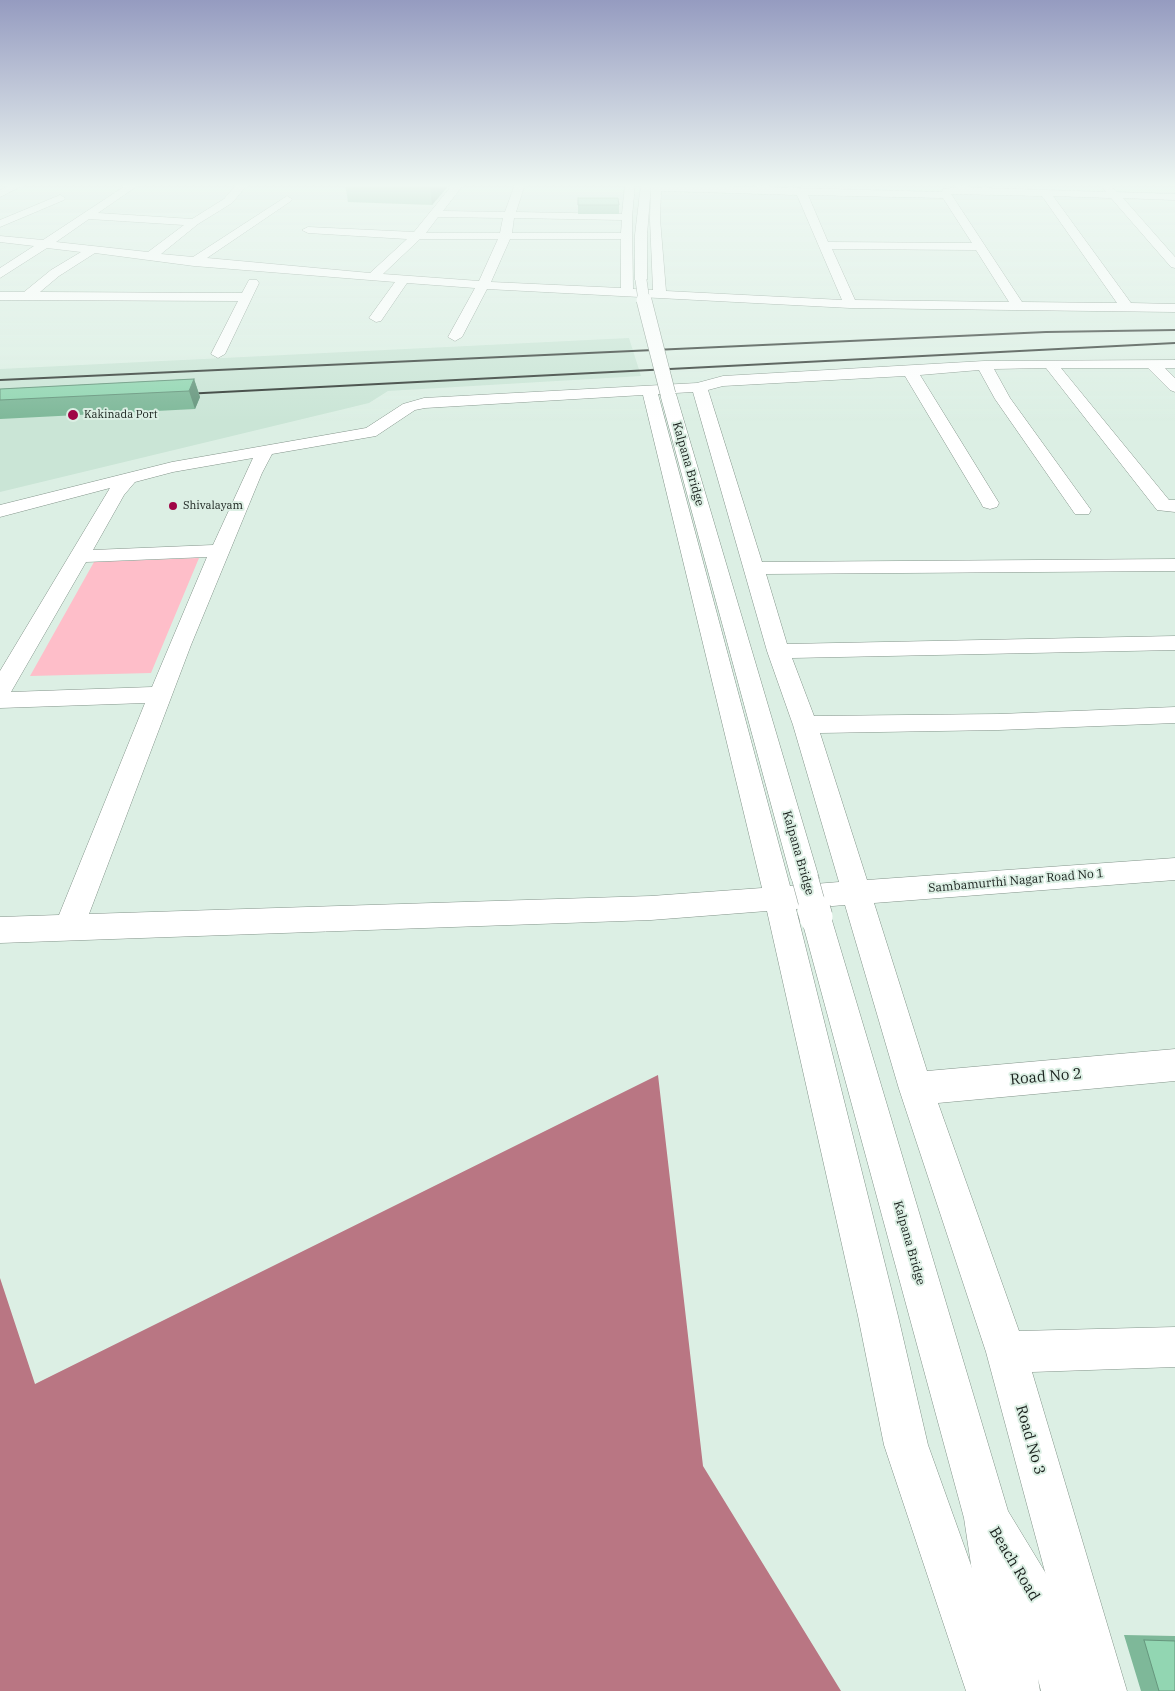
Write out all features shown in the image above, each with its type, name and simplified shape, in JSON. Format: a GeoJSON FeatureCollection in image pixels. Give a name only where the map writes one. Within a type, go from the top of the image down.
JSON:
{"type":"FeatureCollection","features":[{"type":"Feature","properties":{"kind":"street"},"geometry":{"type":"LineString","coordinates":[[0,274],[17,263]]}},
{"type":"Feature","properties":{"kind":"street"},"geometry":{"type":"LineString","coordinates":[[27,296],[55,273],[71,263]]}},
{"type":"Feature","properties":{"kind":"street"},"geometry":{"type":"LineString","coordinates":[[204,263],[483,285],[850,304],[1175,308]]}},
{"type":"Feature","properties":{"kind":"street"},"geometry":{"type":"LineString","coordinates":[[372,277],[387,263]]}},
{"type":"Feature","properties":{"kind":"street"},"geometry":{"type":"LineString","coordinates":[[455,337],[493,263]]}},
{"type":"Feature","properties":{"kind":"street"},"geometry":{"type":"LineString","coordinates":[[626,263],[626,292]]}},
{"type":"Feature","properties":{"kind":"street","name":"Kalpana Bridge"},"geometry":{"type":"LineString","coordinates":[[641,263],[643,298],[658,392],[805,878],[986,1518]]}},
{"type":"Feature","properties":{"kind":"street"},"geometry":{"type":"LineString","coordinates":[[658,263],[660,293]]}},
{"type":"Feature","properties":{"kind":"street"},"geometry":{"type":"LineString","coordinates":[[832,263],[850,304]]}},
{"type":"Feature","properties":{"kind":"street"},"geometry":{"type":"LineString","coordinates":[[991,263],[1019,307]]}},
{"type":"Feature","properties":{"kind":"street"},"geometry":{"type":"LineString","coordinates":[[1095,263],[1127,307]]}},
{"type":"Feature","properties":{"kind":"street"},"geometry":{"type":"LineString","coordinates":[[218,354],[261,268]]}},
{"type":"Feature","properties":{"kind":"street"},"geometry":{"type":"LineString","coordinates":[[376,318],[403,279]]}},
{"type":"Feature","properties":{"kind":"street"},"geometry":{"type":"LineString","coordinates":[[0,296],[246,297]]}},
{"type":"Feature","properties":{"kind":"street"},"geometry":{"type":"LineString","coordinates":[[1050,364],[1171,511]]}},
{"type":"Feature","properties":{"kind":"street"},"geometry":{"type":"LineString","coordinates":[[1152,364],[1175,387]]}},
{"type":"Feature","properties":{"kind":"street"},"geometry":{"type":"LineString","coordinates":[[0,511],[172,466],[370,432],[381,427],[410,407],[424,403],[466,398],[658,392],[702,387],[712,382],[984,365],[1175,364]]}},
{"type":"Feature","properties":{"kind":"street"},"geometry":{"type":"LineString","coordinates":[[984,365],[1003,399],[1082,510]]}},
{"type":"Feature","properties":{"kind":"street"},"geometry":{"type":"LineString","coordinates":[[910,371],[990,503]]}},
{"type":"Feature","properties":{"kind":"street","name":"Road No 3"},"geometry":{"type":"LineString","coordinates":[[702,387],[700,390],[778,651],[805,725],[916,1089],[1006,1352],[1102,1691]]}},
{"type":"Feature","properties":{"kind":"street"},"geometry":{"type":"LineString","coordinates":[[658,392],[878,1316],[906,1445],[991,1691]]}},
{"type":"Feature","properties":{"kind":"street"},"geometry":{"type":"LineString","coordinates":[[70,926],[160,695],[219,551],[253,473],[266,451]]}},
{"type":"Feature","properties":{"kind":"street"},"geometry":{"type":"LineString","coordinates":[[0,690],[116,492],[130,477]]}},
{"type":"Feature","properties":{"kind":"street"},"geometry":{"type":"LineString","coordinates":[[78,556],[219,551]]}},
{"type":"Feature","properties":{"kind":"street"},"geometry":{"type":"LineString","coordinates":[[754,568],[1175,565]]}},
{"type":"Feature","properties":{"kind":"street"},"geometry":{"type":"LineString","coordinates":[[778,651],[1175,643]]}},
{"type":"Feature","properties":{"kind":"street"},"geometry":{"type":"LineString","coordinates":[[0,700],[160,695]]}},
{"type":"Feature","properties":{"kind":"street"},"geometry":{"type":"LineString","coordinates":[[805,725],[999,722],[1175,715]]}},
{"type":"Feature","properties":{"kind":"street","name":"Sambamurthi Nagar Road No 1"},"geometry":{"type":"LineString","coordinates":[[0,930],[70,926],[641,908],[857,894],[1175,869]]}},
{"type":"Feature","properties":{"kind":"street","name":"Road No 2"},"geometry":{"type":"LineString","coordinates":[[916,1089],[1175,1065]]}},
{"type":"Feature","properties":{"kind":"street"},"geometry":{"type":"LineString","coordinates":[[1006,1352],[1175,1347]]}},
{"type":"Feature","properties":{"kind":"street","name":"Beach Road"},"geometry":{"type":"LineString","coordinates":[[986,1518],[1015,1691]]}},
{"type":"Feature","properties":{"kind":"street","name":"Beach Road"},"geometry":{"type":"LineString","coordinates":[[986,1518],[1045,1617],[1066,1691]]}},
{"type":"Feature","properties":{"kind":"shaded area"},"geometry":{"type":"Polygon","coordinates":[[[629,338],[641,376],[388,391],[369,403],[0,492],[0,369],[629,338]]]}},
{"type":"Feature","properties":{"kind":"shaded area"},"geometry":{"type":"Polygon","coordinates":[[[199,558],[151,673],[30,676],[94,562],[199,558]]]}},
{"type":"Feature","properties":{"kind":"shaded area"},"geometry":{"type":"Polygon","coordinates":[[[658,1075],[703,1466],[841,1691],[0,1691],[0,1278],[35,1384],[658,1075]]]}},
{"type":"Feature","properties":{"kind":"building"},"geometry":{"type":"Polygon","coordinates":[[[194,379],[189,391],[0,400],[0,389],[194,379]]]}},
{"type":"Feature","properties":{"kind":"building"},"geometry":{"type":"Polygon","coordinates":[[[1144,1640],[1175,1641],[1175,1691],[1159,1691],[1144,1640]]]}},
{"type":"Feature","properties":{"kind":"railway"},"geometry":{"type":"LineString","coordinates":[[0,380],[1046,332],[1175,330]]}},
{"type":"Feature","properties":{"kind":"railway"},"geometry":{"type":"LineString","coordinates":[[184,394],[1175,343]]}},
{"type":"Feature","properties":{"kind":"place","name":"Kakinada Port"},"geometry":{"type":"Point","coordinates":[73,415]}},
{"type":"Feature","properties":{"kind":"place","name":"Shivalayam"},"geometry":{"type":"Point","coordinates":[173,506]}}]}
